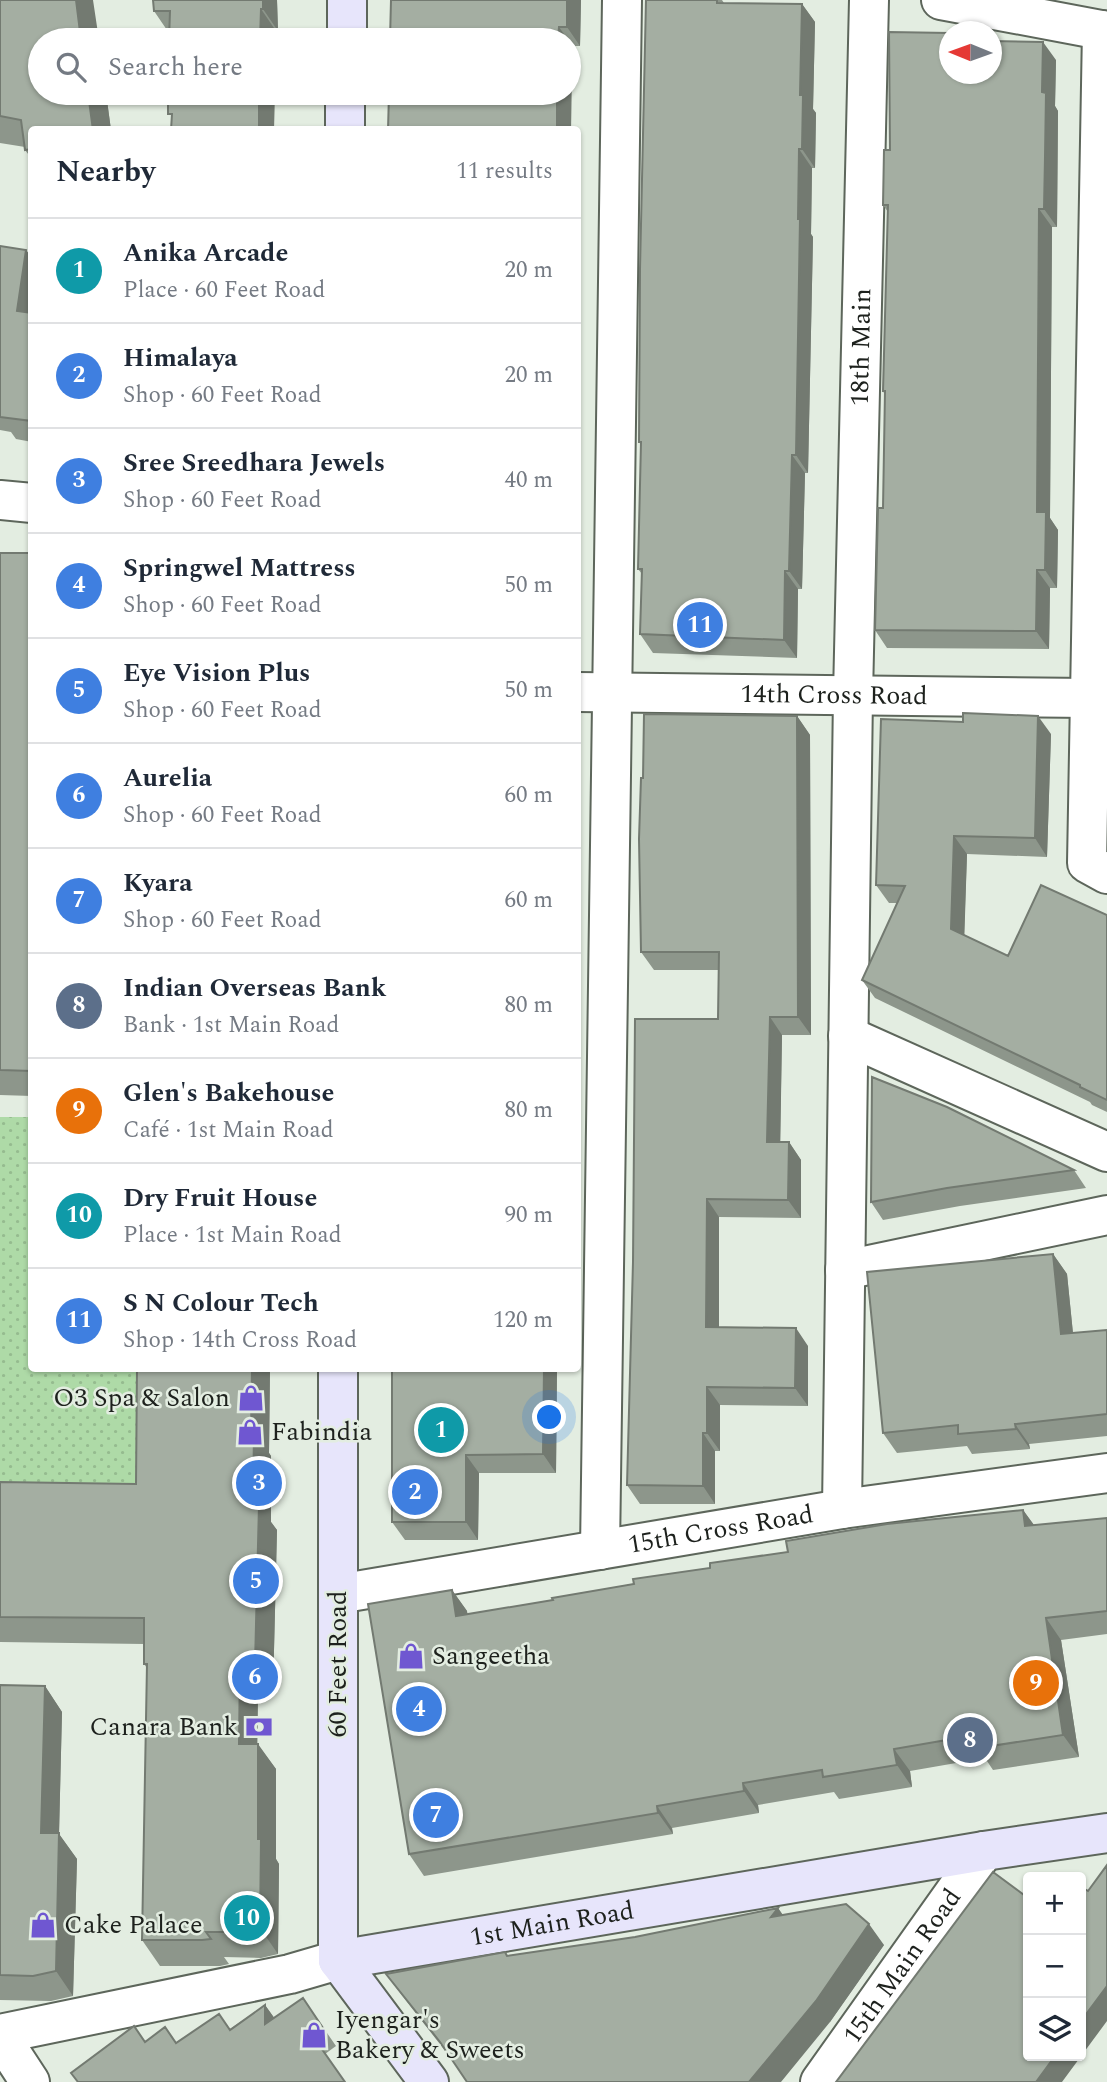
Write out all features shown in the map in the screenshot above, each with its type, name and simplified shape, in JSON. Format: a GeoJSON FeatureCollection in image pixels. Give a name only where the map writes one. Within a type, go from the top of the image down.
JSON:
{"type":"FeatureCollection","features":[{"type":"Feature","properties":{"kind":"street"},"geometry":{"type":"LineString","coordinates":[[346,28],[347,0]]}},
{"type":"Feature","properties":{"kind":"street"},"geometry":{"type":"LineString","coordinates":[[600,1550],[595,692],[622,0]]}},
{"type":"Feature","properties":{"kind":"street","name":"18th Main"},"geometry":{"type":"LineString","coordinates":[[842,1508],[853,695],[869,0]]}},
{"type":"Feature","properties":{"kind":"street"},"geometry":{"type":"LineString","coordinates":[[941,0],[1104,31],[1099,626],[1089,698],[1097,869]]}},
{"type":"Feature","properties":{"kind":"street"},"geometry":{"type":"LineString","coordinates":[[345,105],[345,126]]}},
{"type":"Feature","properties":{"kind":"street"},"geometry":{"type":"LineString","coordinates":[[0,500],[28,503]]}},
{"type":"Feature","properties":{"kind":"street","name":"14th Cross Road"},"geometry":{"type":"LineString","coordinates":[[595,692],[1089,698]]}},
{"type":"Feature","properties":{"kind":"street"},"geometry":{"type":"LineString","coordinates":[[848,1036],[1107,1152]]}},
{"type":"Feature","properties":{"kind":"street"},"geometry":{"type":"LineString","coordinates":[[845,1270],[1107,1215]]}},
{"type":"Feature","properties":{"kind":"street","name":"60 Feet Road"},"geometry":{"type":"LineString","coordinates":[[338,1372],[338,1960]]}},
{"type":"Feature","properties":{"kind":"street","name":"15th Cross Road"},"geometry":{"type":"LineString","coordinates":[[338,1594],[842,1508],[1107,1473]]}},
{"type":"Feature","properties":{"kind":"street","name":"1st Main Road"},"geometry":{"type":"LineString","coordinates":[[0,2035],[290,1974],[338,1960],[984,1851],[1107,1833]]}},
{"type":"Feature","properties":{"kind":"street","name":"15th Main Road"},"geometry":{"type":"LineString","coordinates":[[820,2082],[984,1851]]}},
{"type":"Feature","properties":{"kind":"street"},"geometry":{"type":"LineString","coordinates":[[338,1960],[429,2082]]}},
{"type":"Feature","properties":{"kind":"street"},"geometry":{"type":"LineString","coordinates":[[0,2035],[30,2082]]}},
{"type":"Feature","properties":{"kind":"green space"},"geometry":{"type":"Polygon","coordinates":[[[0,1117],[28,1117],[28,1372],[136,1372],[136,1491],[0,1491],[0,1117]]]}},
{"type":"Feature","properties":{"kind":"building"},"geometry":{"type":"Polygon","coordinates":[[[0,0],[76,0],[80,28],[28,28],[28,105],[90,105],[92,126],[28,126],[28,150],[25,150],[21,120],[0,116],[0,0]]]}},
{"type":"Feature","properties":{"kind":"building"},"geometry":{"type":"Polygon","coordinates":[[[153,0],[263,0],[260,28],[169,28],[170,11],[154,11],[153,0]]]}},
{"type":"Feature","properties":{"kind":"building"},"geometry":{"type":"Polygon","coordinates":[[[391,0],[567,0],[567,27],[390,28],[391,0]]]}},
{"type":"Feature","properties":{"kind":"building"},"geometry":{"type":"Polygon","coordinates":[[[646,0],[802,4],[800,95],[803,95],[802,149],[799,149],[796,455],[792,455],[784,640],[640,634],[640,269],[646,0]]]}},
{"type":"Feature","properties":{"kind":"building"},"geometry":{"type":"Polygon","coordinates":[[[889,32],[939,33],[939,84],[1002,84],[1002,41],[1043,42],[1042,92],[1046,93],[1044,209],[1039,209],[1037,512],[1046,512],[1045,570],[1037,570],[1036,631],[875,630],[878,508],[883,508],[888,205],[883,205],[884,150],[890,150],[889,32]]]}},
{"type":"Feature","properties":{"kind":"building"},"geometry":{"type":"Polygon","coordinates":[[[168,105],[259,105],[259,126],[171,126],[172,114],[168,114],[168,105]]]}},
{"type":"Feature","properties":{"kind":"building"},"geometry":{"type":"Polygon","coordinates":[[[389,105],[557,105],[557,126],[388,126],[389,105]]]}},
{"type":"Feature","properties":{"kind":"building"},"geometry":{"type":"Polygon","coordinates":[[[0,246],[26,250],[17,311],[28,312],[28,420],[0,417],[0,246]]]}},
{"type":"Feature","properties":{"kind":"building"},"geometry":{"type":"Polygon","coordinates":[[[0,553],[28,553],[28,1071],[0,1070],[0,553]]]}},
{"type":"Feature","properties":{"kind":"building"},"geometry":{"type":"Polygon","coordinates":[[[963,713],[1038,716],[1035,838],[954,836],[951,929],[1008,956],[1041,885],[1107,915],[1107,1100],[862,980],[905,886],[876,885],[881,719],[963,722],[963,713]]]}},
{"type":"Feature","properties":{"kind":"building"},"geometry":{"type":"Polygon","coordinates":[[[644,714],[797,716],[798,1017],[770,1017],[767,1142],[789,1142],[788,1200],[707,1199],[706,1327],[796,1328],[795,1388],[707,1387],[707,1433],[703,1433],[703,1486],[627,1485],[633,1262],[635,1019],[718,1019],[719,952],[641,952],[639,839],[644,714]]]}},
{"type":"Feature","properties":{"kind":"building"},"geometry":{"type":"Polygon","coordinates":[[[872,1077],[947,1107],[1074,1170],[871,1202],[872,1077]]]}},
{"type":"Feature","properties":{"kind":"building"},"geometry":{"type":"Polygon","coordinates":[[[1053,1254],[1061,1334],[1107,1330],[1107,1414],[1015,1424],[1016,1429],[958,1434],[958,1425],[883,1433],[867,1272],[1053,1254]]]}},
{"type":"Feature","properties":{"kind":"building"},"geometry":{"type":"Polygon","coordinates":[[[137,1372],[252,1372],[253,1505],[259,1505],[255,1664],[240,1664],[239,1744],[258,1744],[260,1928],[243,1932],[206,1932],[211,1939],[142,1940],[147,1664],[144,1664],[144,1618],[0,1617],[0,1482],[136,1484],[137,1372]]]}},
{"type":"Feature","properties":{"kind":"building"},"geometry":{"type":"Polygon","coordinates":[[[392,1372],[544,1372],[543,1454],[466,1455],[466,1522],[392,1522],[392,1372]]]}},
{"type":"Feature","properties":{"kind":"building"},"geometry":{"type":"Polygon","coordinates":[[[1023,1510],[1025,1526],[1107,1518],[1107,1611],[1046,1618],[1063,1735],[978,1748],[976,1735],[894,1749],[897,1765],[823,1777],[822,1770],[743,1783],[744,1791],[657,1806],[658,1813],[409,1854],[368,1604],[452,1590],[456,1616],[634,1584],[633,1579],[710,1568],[710,1563],[788,1552],[786,1541],[887,1524],[1023,1510]]]}},
{"type":"Feature","properties":{"kind":"building"},"geometry":{"type":"Polygon","coordinates":[[[0,1685],[45,1686],[41,1833],[59,1833],[56,1971],[33,1976],[0,1975],[0,1685]]]}},
{"type":"Feature","properties":{"kind":"building"},"geometry":{"type":"Polygon","coordinates":[[[1107,1865],[1107,1986],[1086,2014],[1086,1890],[1088,1891],[1107,1865]]]}},
{"type":"Feature","properties":{"kind":"building"},"geometry":{"type":"Polygon","coordinates":[[[993,1872],[1023,1894],[1023,2061],[1051,2061],[1036,2082],[836,2082],[993,1872]]]}},
{"type":"Feature","properties":{"kind":"building"},"geometry":{"type":"Polygon","coordinates":[[[846,1904],[869,1924],[816,2001],[749,2082],[467,2082],[440,2042],[386,1974],[505,1952],[507,1956],[635,1937],[778,1908],[771,1917],[846,1904]]]}},
{"type":"Feature","properties":{"kind":"building"},"geometry":{"type":"Polygon","coordinates":[[[303,1998],[323,2028],[312,2035],[345,2082],[78,2082],[71,2073],[134,2026],[145,2042],[165,2027],[176,2043],[219,2014],[230,2030],[265,2005],[265,2024],[303,1998]]]}},
{"type":"Feature","properties":{"kind":"place","name":"S N Colour Tech"},"geometry":{"type":"Point","coordinates":[700,625]}},
{"type":"Feature","properties":{"kind":"place","name":"O3 Spa & Salon"},"geometry":{"type":"Point","coordinates":[251,1398]}},
{"type":"Feature","properties":{"kind":"place","name":"Anika Arcade"},"geometry":{"type":"Point","coordinates":[441,1430]}},
{"type":"Feature","properties":{"kind":"place","name":"Fabindia"},"geometry":{"type":"Point","coordinates":[250,1432]}},
{"type":"Feature","properties":{"kind":"place","name":"Sree Sreedhara Jewels"},"geometry":{"type":"Point","coordinates":[259,1483]}},
{"type":"Feature","properties":{"kind":"place","name":"Himalaya"},"geometry":{"type":"Point","coordinates":[415,1492]}},
{"type":"Feature","properties":{"kind":"place","name":"Eye Vision Plus"},"geometry":{"type":"Point","coordinates":[256,1581]}},
{"type":"Feature","properties":{"kind":"place","name":"Sangeetha"},"geometry":{"type":"Point","coordinates":[411,1656]}},
{"type":"Feature","properties":{"kind":"place","name":"Aurelia"},"geometry":{"type":"Point","coordinates":[255,1677]}},
{"type":"Feature","properties":{"kind":"place","name":"Glen's Bakehouse"},"geometry":{"type":"Point","coordinates":[1036,1683]}},
{"type":"Feature","properties":{"kind":"place","name":"Springwel Mattress"},"geometry":{"type":"Point","coordinates":[419,1709]}},
{"type":"Feature","properties":{"kind":"place","name":"Canara Bank"},"geometry":{"type":"Point","coordinates":[259,1727]}},
{"type":"Feature","properties":{"kind":"place","name":"Indian Overseas Bank"},"geometry":{"type":"Point","coordinates":[970,1740]}},
{"type":"Feature","properties":{"kind":"place","name":"Kyara"},"geometry":{"type":"Point","coordinates":[436,1815]}},
{"type":"Feature","properties":{"kind":"place","name":"Dry Fruit House"},"geometry":{"type":"Point","coordinates":[247,1918]}},
{"type":"Feature","properties":{"kind":"place","name":"Cake Palace"},"geometry":{"type":"Point","coordinates":[43,1925]}},
{"type":"Feature","properties":{"kind":"place","name":"Iyengar's Bakery & Sweets"},"geometry":{"type":"Point","coordinates":[314,2035]}}]}
